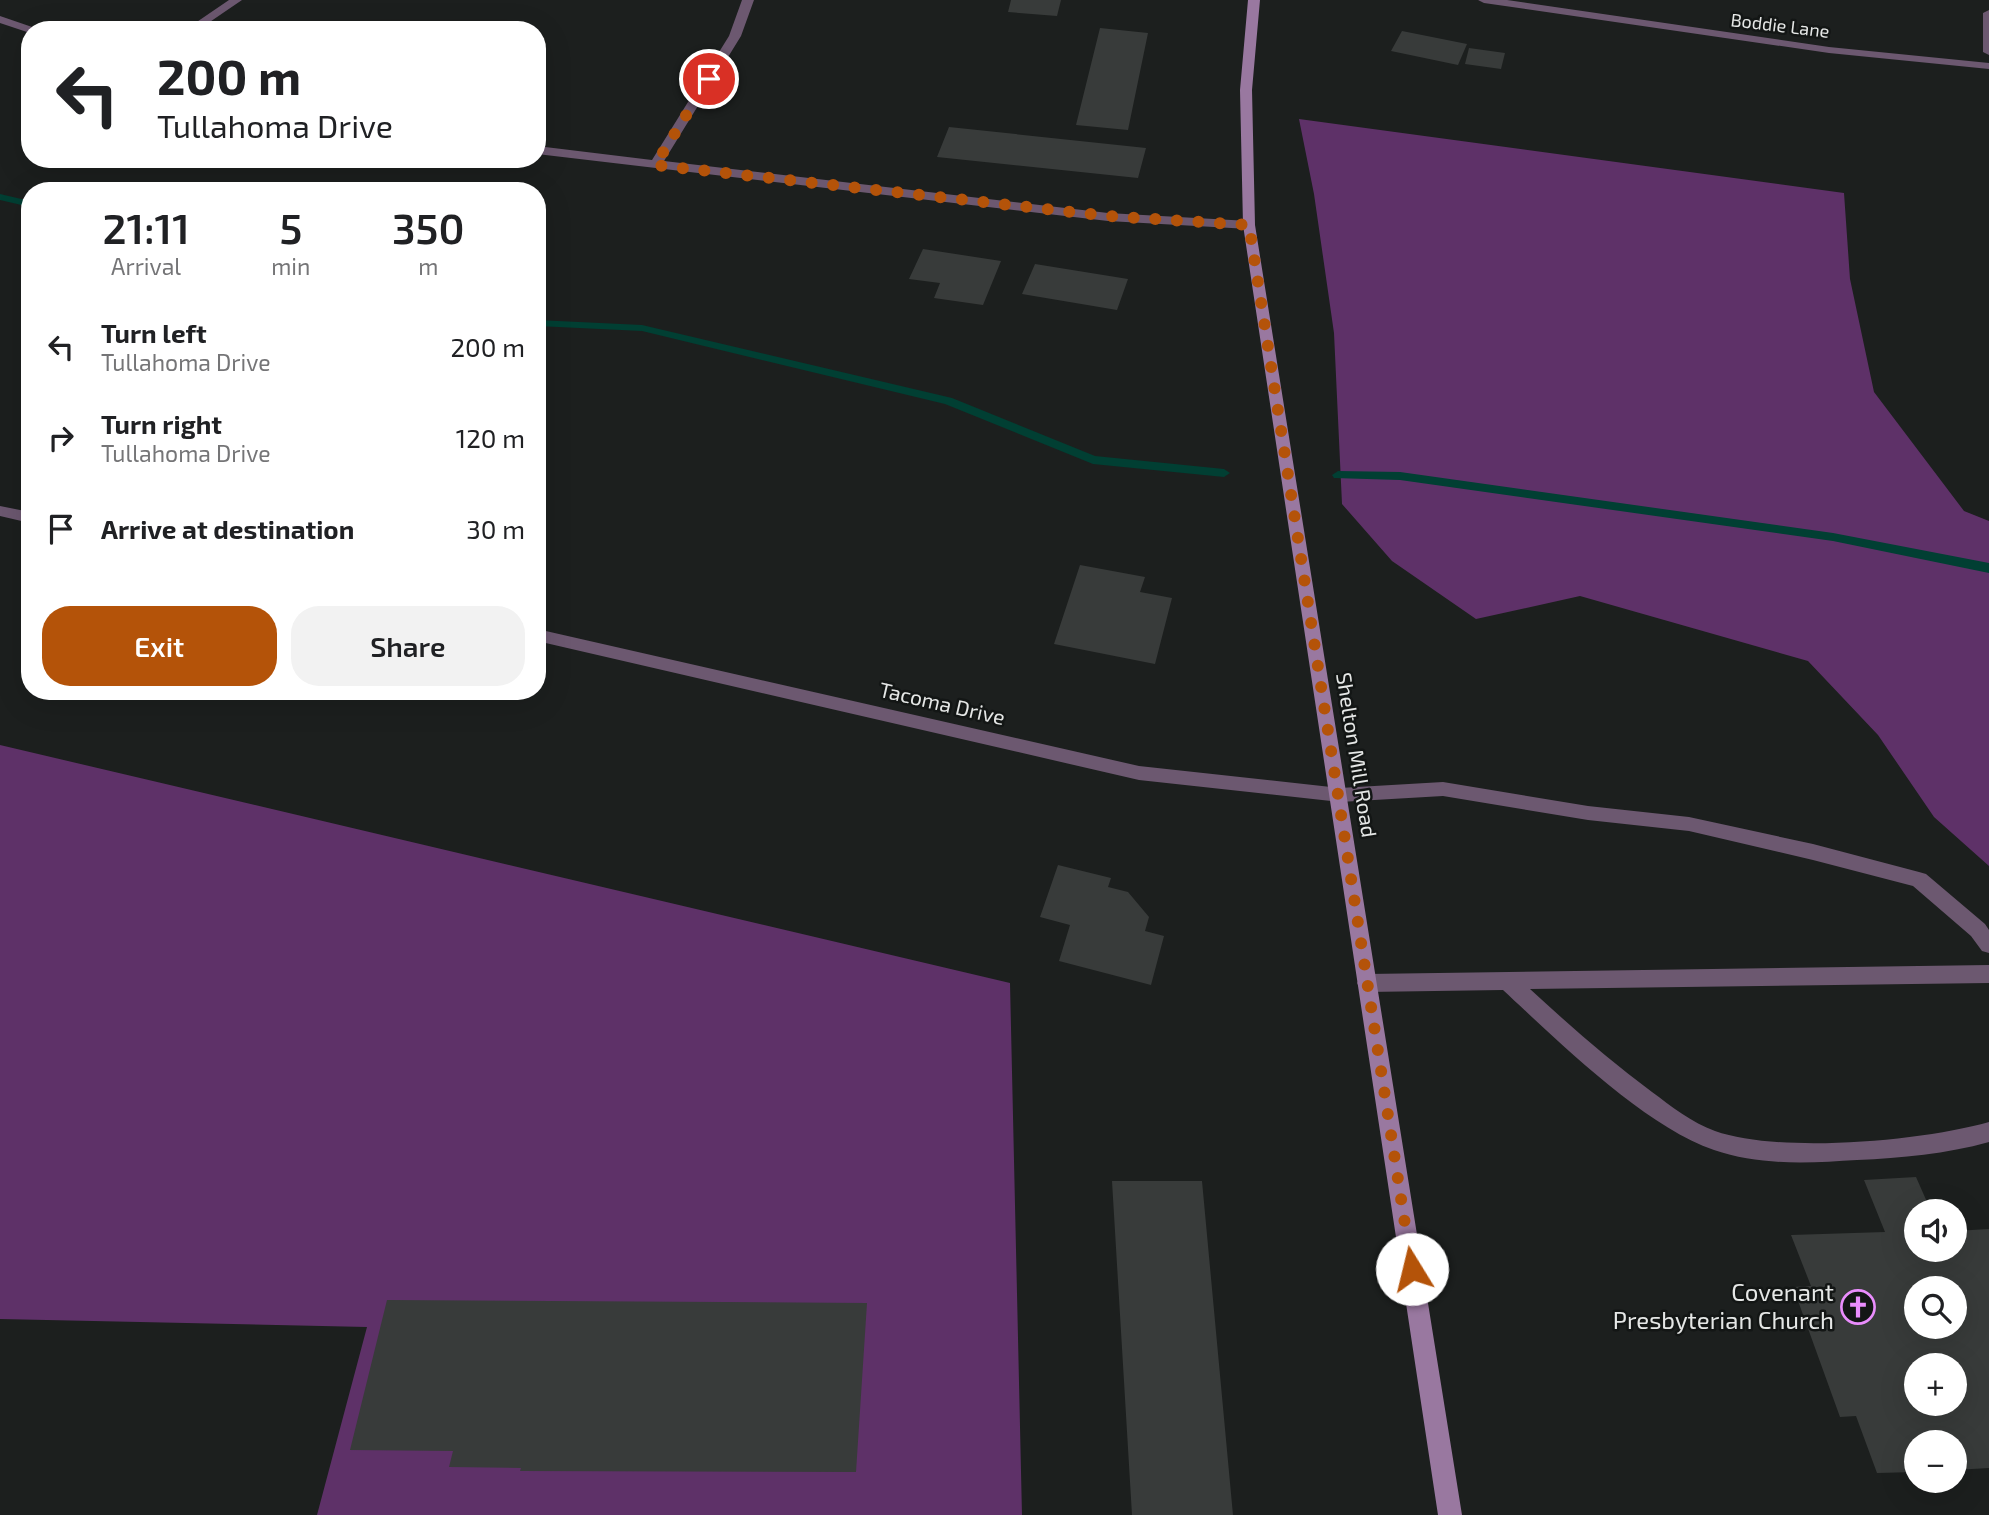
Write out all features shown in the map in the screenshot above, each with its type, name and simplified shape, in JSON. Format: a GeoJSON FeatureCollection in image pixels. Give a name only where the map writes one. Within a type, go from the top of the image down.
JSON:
{"type":"FeatureCollection","features":[{"type":"Feature","properties":{"kind":"street"},"geometry":{"type":"LineString","coordinates":[[204,21],[236,0]]}},
{"type":"Feature","properties":{"kind":"street"},"geometry":{"type":"LineString","coordinates":[[655,165],[736,36],[748,0]]}},
{"type":"Feature","properties":{"kind":"street","name":"Shelton Mill Road"},"geometry":{"type":"LineString","coordinates":[[1254,0],[1245,90],[1249,225],[1340,794],[1450,1515]]}},
{"type":"Feature","properties":{"kind":"street","name":"Boddie Lane"},"geometry":{"type":"LineString","coordinates":[[1484,0],[1791,45],[1989,66]]}},
{"type":"Feature","properties":{"kind":"street"},"geometry":{"type":"LineString","coordinates":[[1989,13],[1989,52]]}},
{"type":"Feature","properties":{"kind":"street"},"geometry":{"type":"LineString","coordinates":[[0,19],[21,26]]}},
{"type":"Feature","properties":{"kind":"street"},"geometry":{"type":"LineString","coordinates":[[546,151],[1108,216],[1249,225]]}},
{"type":"Feature","properties":{"kind":"street"},"geometry":{"type":"LineString","coordinates":[[0,511],[21,516]]}},
{"type":"Feature","properties":{"kind":"street","name":"Tacoma Drive"},"geometry":{"type":"LineString","coordinates":[[546,637],[1139,773],[1340,794],[1443,789],[1588,813],[1689,824],[1813,852],[1919,880],[1979,930],[1989,945]]}},
{"type":"Feature","properties":{"kind":"street"},"geometry":{"type":"LineString","coordinates":[[1367,983],[1989,974]]}},
{"type":"Feature","properties":{"kind":"street"},"geometry":{"type":"LineString","coordinates":[[1506,981],[1564,1034],[1620,1079],[1674,1118],[1713,1140],[1772,1151],[1823,1152],[1958,1142],[1989,1132]]}},
{"type":"Feature","properties":{"kind":"shaded area"},"geometry":{"type":"Polygon","coordinates":[[[1299,119],[1844,193],[1850,279],[1874,392],[1964,511],[1989,521],[1989,866],[1934,817],[1878,735],[1808,661],[1580,596],[1476,619],[1392,561],[1342,504],[1334,333],[1314,194],[1299,119]]]}},
{"type":"Feature","properties":{"kind":"shaded area"},"geometry":{"type":"Polygon","coordinates":[[[0,745],[1010,983],[1022,1515],[317,1515],[367,1327],[0,1319],[0,745]]]}},
{"type":"Feature","properties":{"kind":"building"},"geometry":{"type":"Polygon","coordinates":[[[1011,0],[1061,0],[1057,16],[1008,12],[1011,0]]]}},
{"type":"Feature","properties":{"kind":"building"},"geometry":{"type":"Polygon","coordinates":[[[1100,28],[1148,33],[1128,130],[1076,125],[1100,28]]]}},
{"type":"Feature","properties":{"kind":"building"},"geometry":{"type":"Polygon","coordinates":[[[1402,31],[1467,44],[1458,65],[1391,51],[1402,31]]]}},
{"type":"Feature","properties":{"kind":"building"},"geometry":{"type":"Polygon","coordinates":[[[1469,48],[1505,53],[1501,69],[1465,64],[1469,48]]]}},
{"type":"Feature","properties":{"kind":"building"},"geometry":{"type":"Polygon","coordinates":[[[949,127],[1146,148],[1138,178],[937,157],[949,127]]]}},
{"type":"Feature","properties":{"kind":"building"},"geometry":{"type":"Polygon","coordinates":[[[923,249],[1001,261],[983,305],[934,298],[940,283],[909,279],[923,249]]]}},
{"type":"Feature","properties":{"kind":"building"},"geometry":{"type":"Polygon","coordinates":[[[1035,264],[1128,279],[1117,310],[1022,294],[1035,264]]]}},
{"type":"Feature","properties":{"kind":"building"},"geometry":{"type":"Polygon","coordinates":[[[1080,565],[1145,577],[1140,592],[1172,598],[1155,664],[1054,644],[1080,565]]]}},
{"type":"Feature","properties":{"kind":"building"},"geometry":{"type":"Polygon","coordinates":[[[1058,865],[1111,878],[1108,887],[1128,892],[1149,917],[1145,931],[1164,936],[1151,985],[1059,961],[1070,925],[1040,917],[1058,865]]]}},
{"type":"Feature","properties":{"kind":"building","name":"Covenant Presbyterian Church"},"geometry":{"type":"Polygon","coordinates":[[[1916,1177],[1926,1199],[1904,1199],[1904,1262],[1967,1262],[1967,1230],[1989,1229],[1989,1468],[1967,1469],[1967,1430],[1904,1430],[1904,1472],[1877,1473],[1856,1416],[1840,1417],[1793,1287],[1811,1286],[1791,1235],[1885,1232],[1864,1180],[1916,1177]]]}},
{"type":"Feature","properties":{"kind":"building"},"geometry":{"type":"Polygon","coordinates":[[[1112,1181],[1202,1181],[1233,1515],[1132,1515],[1112,1181]]]}},
{"type":"Feature","properties":{"kind":"building"},"geometry":{"type":"Polygon","coordinates":[[[387,1300],[867,1303],[856,1472],[520,1471],[521,1468],[449,1467],[453,1451],[350,1450],[387,1300]]]}},
{"type":"Feature","properties":{"kind":"waterway"},"geometry":{"type":"LineString","coordinates":[[0,197],[21,202]]}},
{"type":"Feature","properties":{"kind":"waterway"},"geometry":{"type":"LineString","coordinates":[[546,323],[642,328],[948,401],[1093,460],[1224,473]]}},
{"type":"Feature","properties":{"kind":"waterway"},"geometry":{"type":"LineString","coordinates":[[1338,475],[1400,476],[1833,537],[1989,568]]}},
{"type":"Feature","properties":{"kind":"place","name":"Covenant Presbyterian Church"},"geometry":{"type":"Point","coordinates":[1858,1307]}},
{"type":"Feature","properties":{"kind":"route"},"geometry":{"type":"LineString","coordinates":[[709,79],[655,165],[1108,216],[1249,225],[1340,794],[1412,1269]]}}]}
